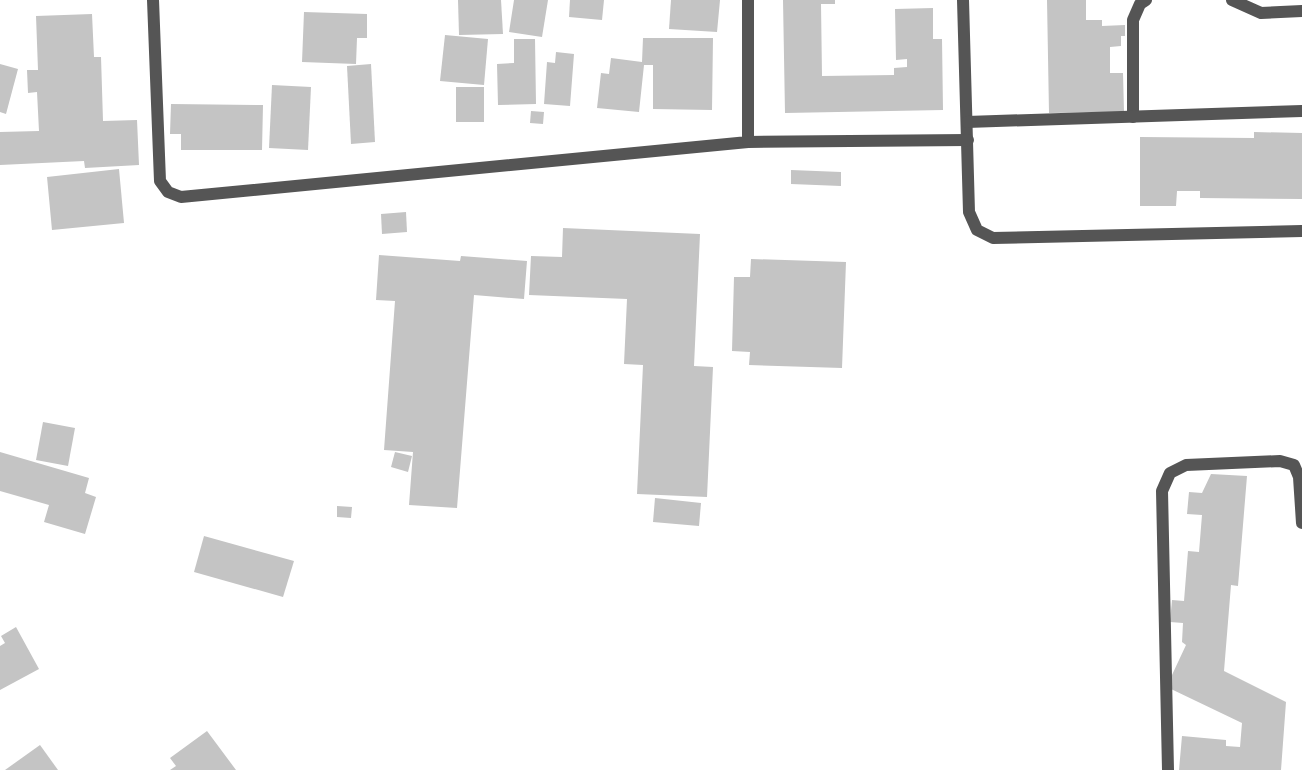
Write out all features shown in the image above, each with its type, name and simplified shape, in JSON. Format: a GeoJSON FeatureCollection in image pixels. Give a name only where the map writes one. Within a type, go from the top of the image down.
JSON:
{"type":"FeatureCollection","features":[{"type":"Feature","properties":{"kind":"street"},"geometry":{"type":"LineString","coordinates":[[153,0],[160,180],[168,192],[180,197],[748,142],[968,140]]}},
{"type":"Feature","properties":{"kind":"street"},"geometry":{"type":"LineString","coordinates":[[748,0],[748,142]]}},
{"type":"Feature","properties":{"kind":"street"},"geometry":{"type":"LineString","coordinates":[[963,0],[969,212],[977,230],[992,238],[1302,231]]}},
{"type":"Feature","properties":{"kind":"street"},"geometry":{"type":"LineString","coordinates":[[1133,117],[1133,20],[1140,4],[1146,0]]}},
{"type":"Feature","properties":{"kind":"street"},"geometry":{"type":"LineString","coordinates":[[1232,0],[1261,12],[1302,11]]}},
{"type":"Feature","properties":{"kind":"street"},"geometry":{"type":"LineString","coordinates":[[967,122],[1302,111]]}},
{"type":"Feature","properties":{"kind":"street"},"geometry":{"type":"LineString","coordinates":[[1168,770],[1162,491],[1170,473],[1186,465],[1280,461],[1294,466],[1300,477],[1302,523]]}},
{"type":"Feature","properties":{"kind":"building"},"geometry":{"type":"Polygon","coordinates":[[[458,0],[501,0],[503,34],[459,35],[458,0]]]}},
{"type":"Feature","properties":{"kind":"building"},"geometry":{"type":"Polygon","coordinates":[[[514,0],[548,0],[542,37],[509,32],[514,0]]]}},
{"type":"Feature","properties":{"kind":"building"},"geometry":{"type":"Polygon","coordinates":[[[570,0],[604,0],[602,20],[569,17],[570,0]]]}},
{"type":"Feature","properties":{"kind":"building"},"geometry":{"type":"Polygon","coordinates":[[[671,0],[720,0],[717,32],[669,29],[671,0]]]}},
{"type":"Feature","properties":{"kind":"building"},"geometry":{"type":"Polygon","coordinates":[[[783,0],[835,0],[835,4],[821,4],[822,76],[894,75],[894,68],[907,67],[907,59],[896,60],[895,9],[933,8],[933,39],[942,39],[943,110],[785,113],[783,0]]]}},
{"type":"Feature","properties":{"kind":"building"},"geometry":{"type":"Polygon","coordinates":[[[1047,0],[1086,0],[1086,20],[1102,20],[1102,26],[1125,25],[1125,36],[1121,36],[1121,46],[1110,47],[1110,73],[1123,73],[1124,112],[1049,113],[1047,0]]]}},
{"type":"Feature","properties":{"kind":"building"},"geometry":{"type":"Polygon","coordinates":[[[304,12],[367,14],[367,38],[357,38],[356,64],[302,62],[304,12]]]}},
{"type":"Feature","properties":{"kind":"building"},"geometry":{"type":"Polygon","coordinates":[[[92,14],[94,57],[101,57],[103,121],[137,120],[139,165],[85,168],[84,161],[0,165],[0,132],[39,131],[37,92],[28,93],[27,70],[38,70],[36,16],[92,14]]]}},
{"type":"Feature","properties":{"kind":"building"},"geometry":{"type":"Polygon","coordinates":[[[445,35],[488,39],[484,85],[440,81],[445,35]]]}},
{"type":"Feature","properties":{"kind":"building"},"geometry":{"type":"Polygon","coordinates":[[[643,38],[713,38],[712,110],[653,109],[653,65],[644,65],[639,112],[597,108],[601,73],[609,74],[611,58],[642,62],[643,38]]]}},
{"type":"Feature","properties":{"kind":"building"},"geometry":{"type":"Polygon","coordinates":[[[514,39],[535,39],[536,104],[498,105],[497,64],[514,63],[514,39]]]}},
{"type":"Feature","properties":{"kind":"building"},"geometry":{"type":"Polygon","coordinates":[[[556,52],[574,54],[570,106],[544,104],[547,62],[555,63],[556,52]]]}},
{"type":"Feature","properties":{"kind":"building"},"geometry":{"type":"Polygon","coordinates":[[[0,64],[18,69],[6,114],[0,112],[0,64]]]}},
{"type":"Feature","properties":{"kind":"building"},"geometry":{"type":"Polygon","coordinates":[[[371,64],[375,142],[351,144],[347,66],[371,64]]]}},
{"type":"Feature","properties":{"kind":"building"},"geometry":{"type":"Polygon","coordinates":[[[272,85],[311,87],[308,150],[269,148],[272,85]]]}},
{"type":"Feature","properties":{"kind":"building"},"geometry":{"type":"Polygon","coordinates":[[[456,87],[484,87],[484,122],[456,122],[456,87]]]}},
{"type":"Feature","properties":{"kind":"building"},"geometry":{"type":"Polygon","coordinates":[[[171,104],[263,105],[262,150],[181,150],[181,134],[170,134],[171,104]]]}},
{"type":"Feature","properties":{"kind":"building"},"geometry":{"type":"Polygon","coordinates":[[[531,111],[544,112],[543,124],[530,123],[531,111]]]}},
{"type":"Feature","properties":{"kind":"building"},"geometry":{"type":"Polygon","coordinates":[[[1254,132],[1302,133],[1302,199],[1200,198],[1200,191],[1177,191],[1176,206],[1140,206],[1140,137],[1254,138],[1254,132]]]}},
{"type":"Feature","properties":{"kind":"building"},"geometry":{"type":"Polygon","coordinates":[[[119,169],[124,223],[52,230],[47,177],[119,169]]]}},
{"type":"Feature","properties":{"kind":"building"},"geometry":{"type":"Polygon","coordinates":[[[791,170],[841,172],[841,186],[791,184],[791,170]]]}},
{"type":"Feature","properties":{"kind":"building"},"geometry":{"type":"Polygon","coordinates":[[[406,212],[407,232],[382,234],[381,214],[406,212]]]}},
{"type":"Feature","properties":{"kind":"building"},"geometry":{"type":"Polygon","coordinates":[[[563,228],[700,234],[694,366],[713,367],[707,497],[637,494],[643,365],[624,364],[627,299],[529,295],[531,256],[562,257],[563,228]]]}},
{"type":"Feature","properties":{"kind":"building"},"geometry":{"type":"Polygon","coordinates":[[[379,255],[460,261],[461,256],[527,261],[524,299],[474,295],[457,508],[409,505],[413,452],[384,450],[395,301],[376,300],[379,255]]]}},
{"type":"Feature","properties":{"kind":"building"},"geometry":{"type":"Polygon","coordinates":[[[751,259],[846,262],[842,368],[749,365],[750,352],[732,351],[734,277],[750,277],[751,259]]]}},
{"type":"Feature","properties":{"kind":"building"},"geometry":{"type":"Polygon","coordinates":[[[43,422],[75,428],[68,466],[36,460],[43,422]]]}},
{"type":"Feature","properties":{"kind":"building"},"geometry":{"type":"Polygon","coordinates":[[[0,452],[89,478],[85,493],[96,497],[85,534],[44,522],[49,505],[0,491],[0,452]]]}},
{"type":"Feature","properties":{"kind":"building"},"geometry":{"type":"Polygon","coordinates":[[[395,452],[412,456],[408,472],[391,467],[395,452]]]}},
{"type":"Feature","properties":{"kind":"building"},"geometry":{"type":"Polygon","coordinates":[[[1211,474],[1247,476],[1238,586],[1231,585],[1224,671],[1286,702],[1281,770],[1179,770],[1182,736],[1226,740],[1226,746],[1240,747],[1242,723],[1171,689],[1172,675],[1186,645],[1182,642],[1183,623],[1170,622],[1172,600],[1184,601],[1188,551],[1199,552],[1202,515],[1187,514],[1189,492],[1202,493],[1211,474]]]}},
{"type":"Feature","properties":{"kind":"building"},"geometry":{"type":"Polygon","coordinates":[[[655,498],[701,503],[699,526],[653,522],[655,498]]]}},
{"type":"Feature","properties":{"kind":"building"},"geometry":{"type":"Polygon","coordinates":[[[337,506],[352,507],[351,518],[337,517],[337,506]]]}},
{"type":"Feature","properties":{"kind":"building"},"geometry":{"type":"Polygon","coordinates":[[[204,536],[294,561],[283,597],[194,572],[204,536]]]}},
{"type":"Feature","properties":{"kind":"building"},"geometry":{"type":"Polygon","coordinates":[[[16,627],[39,669],[0,690],[0,646],[5,643],[1,636],[16,627]]]}},
{"type":"Feature","properties":{"kind":"building"},"geometry":{"type":"Polygon","coordinates":[[[207,731],[236,770],[170,770],[176,766],[170,758],[207,731]]]}},
{"type":"Feature","properties":{"kind":"building"},"geometry":{"type":"Polygon","coordinates":[[[40,745],[58,770],[5,770],[40,745]]]}}]}
